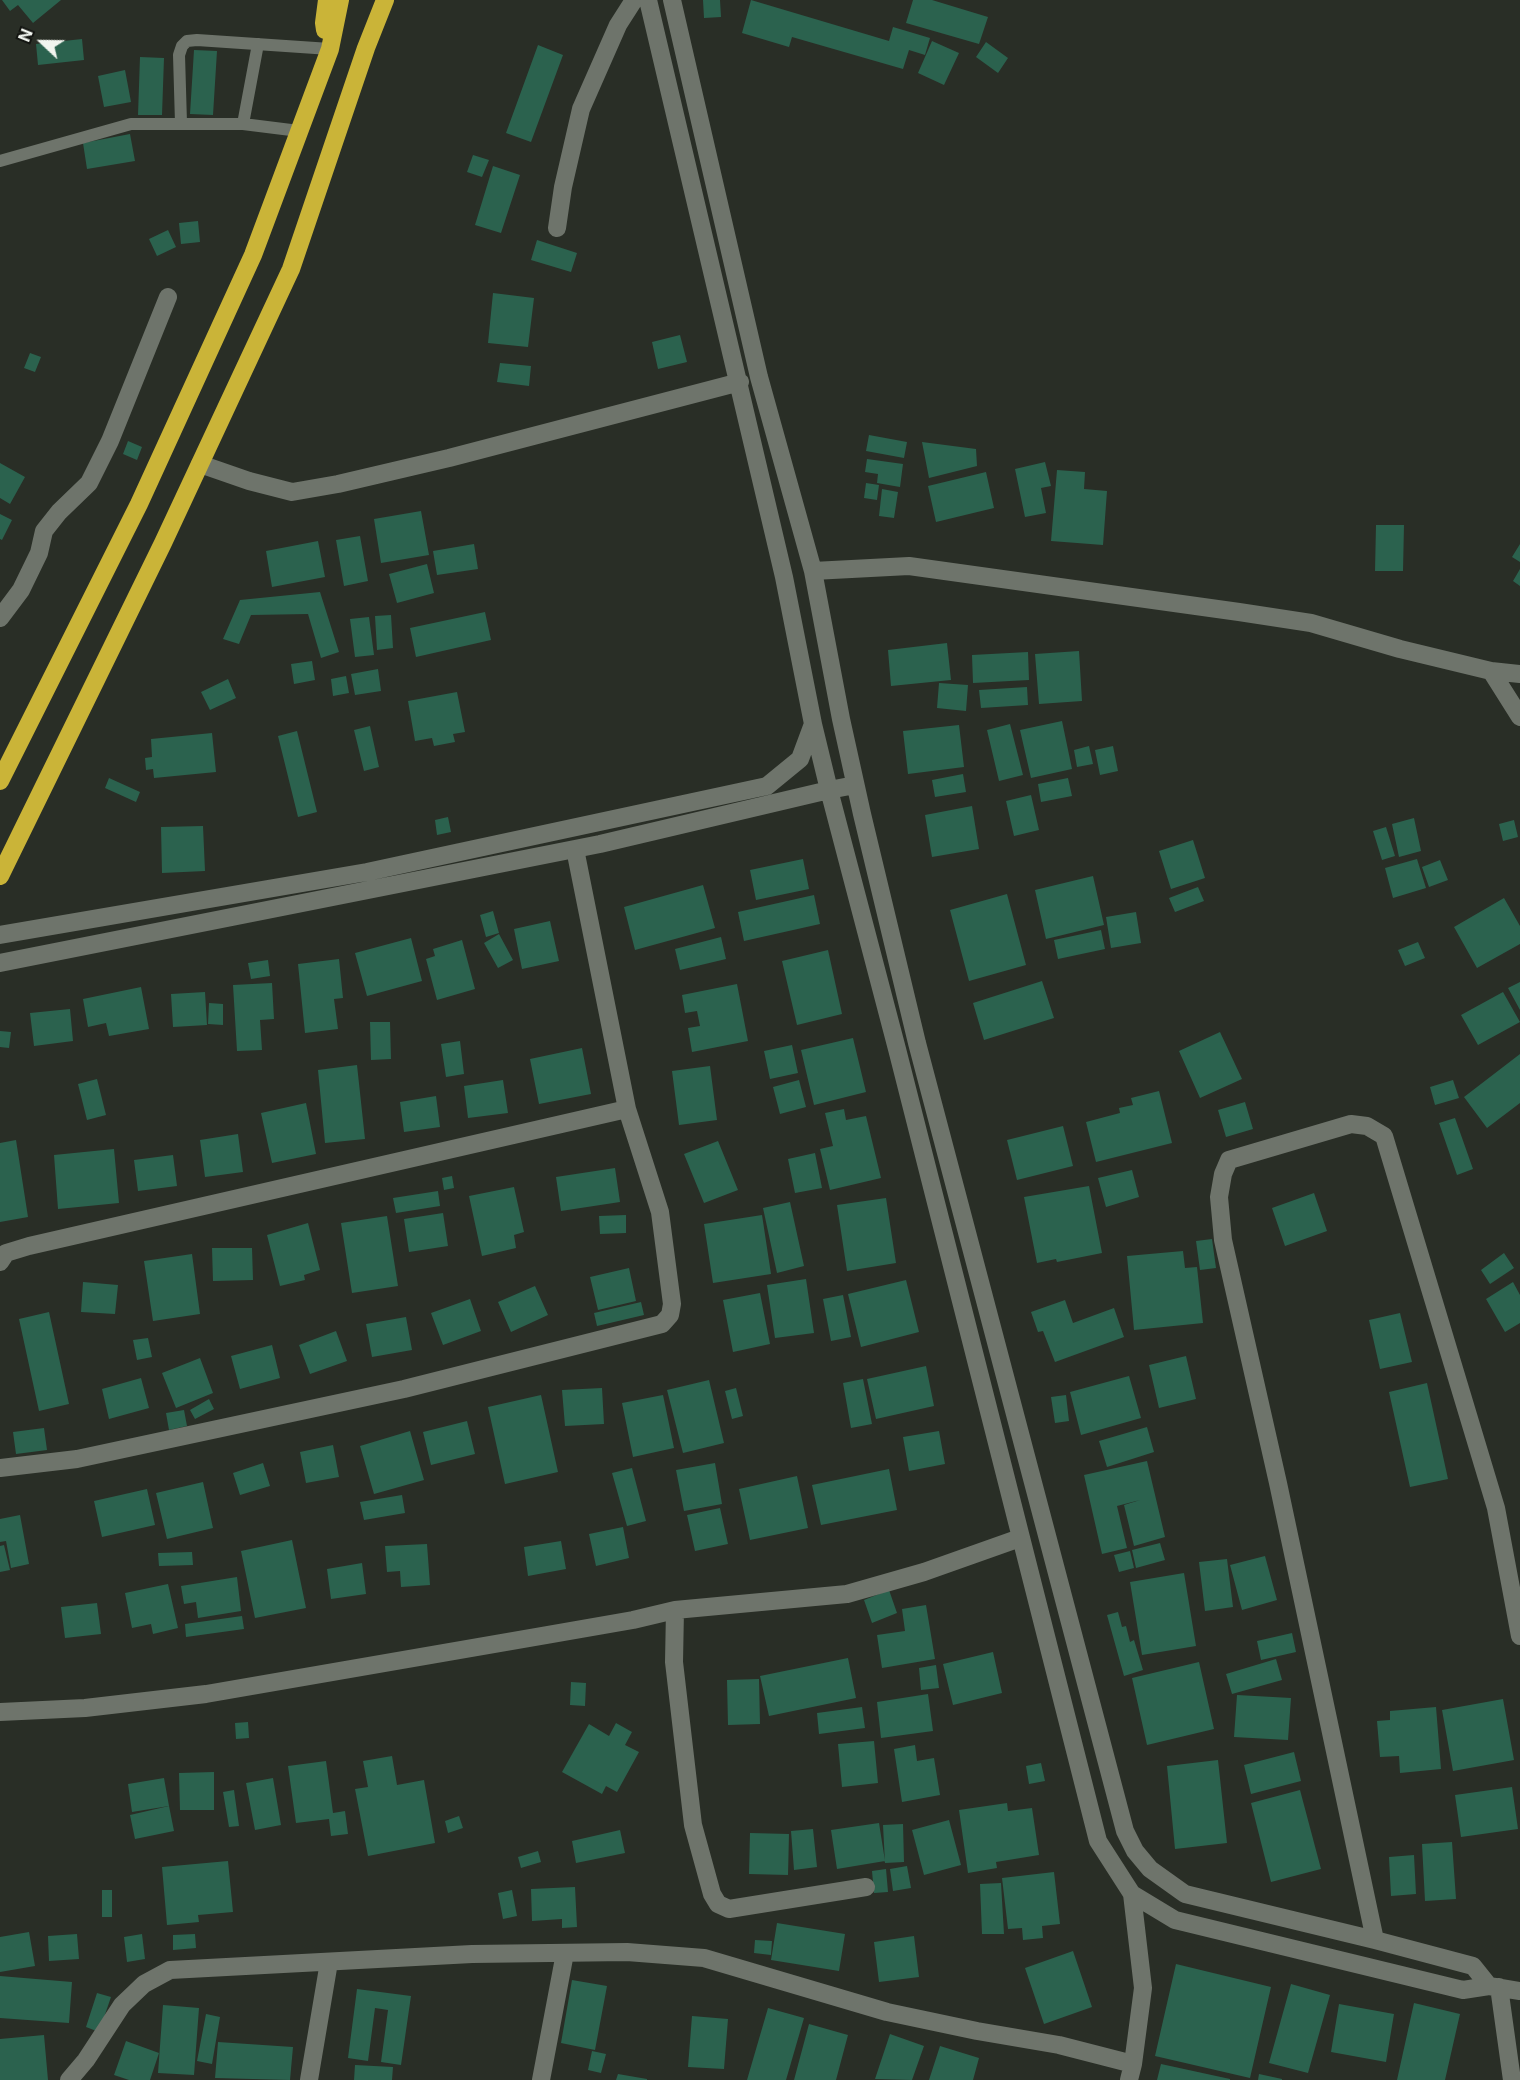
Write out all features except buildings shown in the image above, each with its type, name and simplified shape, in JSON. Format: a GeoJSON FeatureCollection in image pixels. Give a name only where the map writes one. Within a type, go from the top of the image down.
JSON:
{"type":"FeatureCollection","features":[{"type":"Feature","properties":{"kind":"highway"},"geometry":{"type":"LineString","coordinates":[[327,0],[324,23],[330,50]]}},
{"type":"Feature","properties":{"kind":"highway"},"geometry":{"type":"LineString","coordinates":[[0,781],[139,504],[253,255],[330,50],[340,0]]}},
{"type":"Feature","properties":{"kind":"highway"},"geometry":{"type":"LineString","coordinates":[[366,48],[375,0]]}},
{"type":"Feature","properties":{"kind":"highway"},"geometry":{"type":"LineString","coordinates":[[0,876],[200,464],[291,269],[366,48],[385,0]]}},
{"type":"Feature","properties":{"kind":"street"},"geometry":{"type":"LineString","coordinates":[[557,228],[563,187],[581,109],[618,25],[634,0]]}},
{"type":"Feature","properties":{"kind":"street"},"geometry":{"type":"LineString","coordinates":[[69,2080],[86,2060],[122,2005],[144,1984],[170,1970],[472,1954],[627,1952],[704,1958],[887,2012],[1059,2045],[1131,2072],[1143,1988],[1132,1894],[1098,1841],[1020,1538],[813,724],[784,577],[740,382],[648,0]]}},
{"type":"Feature","properties":{"kind":"street"},"geometry":{"type":"LineString","coordinates":[[672,0],[759,377],[813,571],[855,785],[917,1042],[1125,1830],[1135,1851],[1150,1869],[1185,1894],[1473,1966],[1494,1987],[1512,2080]]}},
{"type":"Feature","properties":{"kind":"street"},"geometry":{"type":"LineString","coordinates":[[0,618],[21,591],[39,554],[44,531],[59,512],[89,483],[110,441],[168,297]]}},
{"type":"Feature","properties":{"kind":"street"},"geometry":{"type":"LineString","coordinates":[[200,464],[249,481],[292,492],[338,484],[449,458],[740,382]]}},
{"type":"Feature","properties":{"kind":"street"},"geometry":{"type":"LineString","coordinates":[[813,571],[909,566],[1260,615],[1311,623],[1400,649],[1491,670],[1520,674]]}},
{"type":"Feature","properties":{"kind":"street"},"geometry":{"type":"LineString","coordinates":[[1491,670],[1520,717]]}},
{"type":"Feature","properties":{"kind":"street"},"geometry":{"type":"LineString","coordinates":[[0,935],[368,872],[767,786],[800,759],[813,724]]}},
{"type":"Feature","properties":{"kind":"street"},"geometry":{"type":"LineString","coordinates":[[0,963],[574,849],[855,785]]}},
{"type":"Feature","properties":{"kind":"street"},"geometry":{"type":"LineString","coordinates":[[0,1468],[77,1459],[392,1392],[662,1324],[670,1315],[672,1304],[660,1212],[627,1109],[574,849]]}},
{"type":"Feature","properties":{"kind":"street"},"geometry":{"type":"LineString","coordinates":[[0,1262],[6,1253],[29,1246],[627,1109]]}},
{"type":"Feature","properties":{"kind":"street"},"geometry":{"type":"LineString","coordinates":[[1375,1940],[1278,1483],[1223,1240],[1219,1197],[1223,1174],[1229,1160],[1351,1124],[1367,1126],[1384,1136],[1496,1508],[1520,1636]]}},
{"type":"Feature","properties":{"kind":"street"},"geometry":{"type":"LineString","coordinates":[[0,1713],[85,1708],[206,1694],[633,1620],[675,1610],[847,1594],[924,1572],[1020,1538]]}},
{"type":"Feature","properties":{"kind":"street"},"geometry":{"type":"LineString","coordinates":[[675,1610],[674,1662],[693,1825],[712,1894],[718,1904],[729,1909],[866,1887]]}},
{"type":"Feature","properties":{"kind":"street"},"geometry":{"type":"LineString","coordinates":[[1132,1894],[1175,1920],[1463,1990],[1494,1987],[1520,1991]]}},
{"type":"Feature","properties":{"kind":"street"},"geometry":{"type":"LineString","coordinates":[[541,2080],[565,1953]]}},
{"type":"Feature","properties":{"kind":"street"},"geometry":{"type":"LineString","coordinates":[[309,2080],[329,1962]]}},
{"type":"Feature","properties":{"kind":"lane"},"geometry":{"type":"LineString","coordinates":[[181,123],[179,55],[182,46],[187,42],[197,40],[330,50]]}},
{"type":"Feature","properties":{"kind":"lane"},"geometry":{"type":"LineString","coordinates":[[243,123],[258,44]]}},
{"type":"Feature","properties":{"kind":"lane"},"geometry":{"type":"LineString","coordinates":[[0,161],[131,124],[243,123],[299,131]]}}]}
